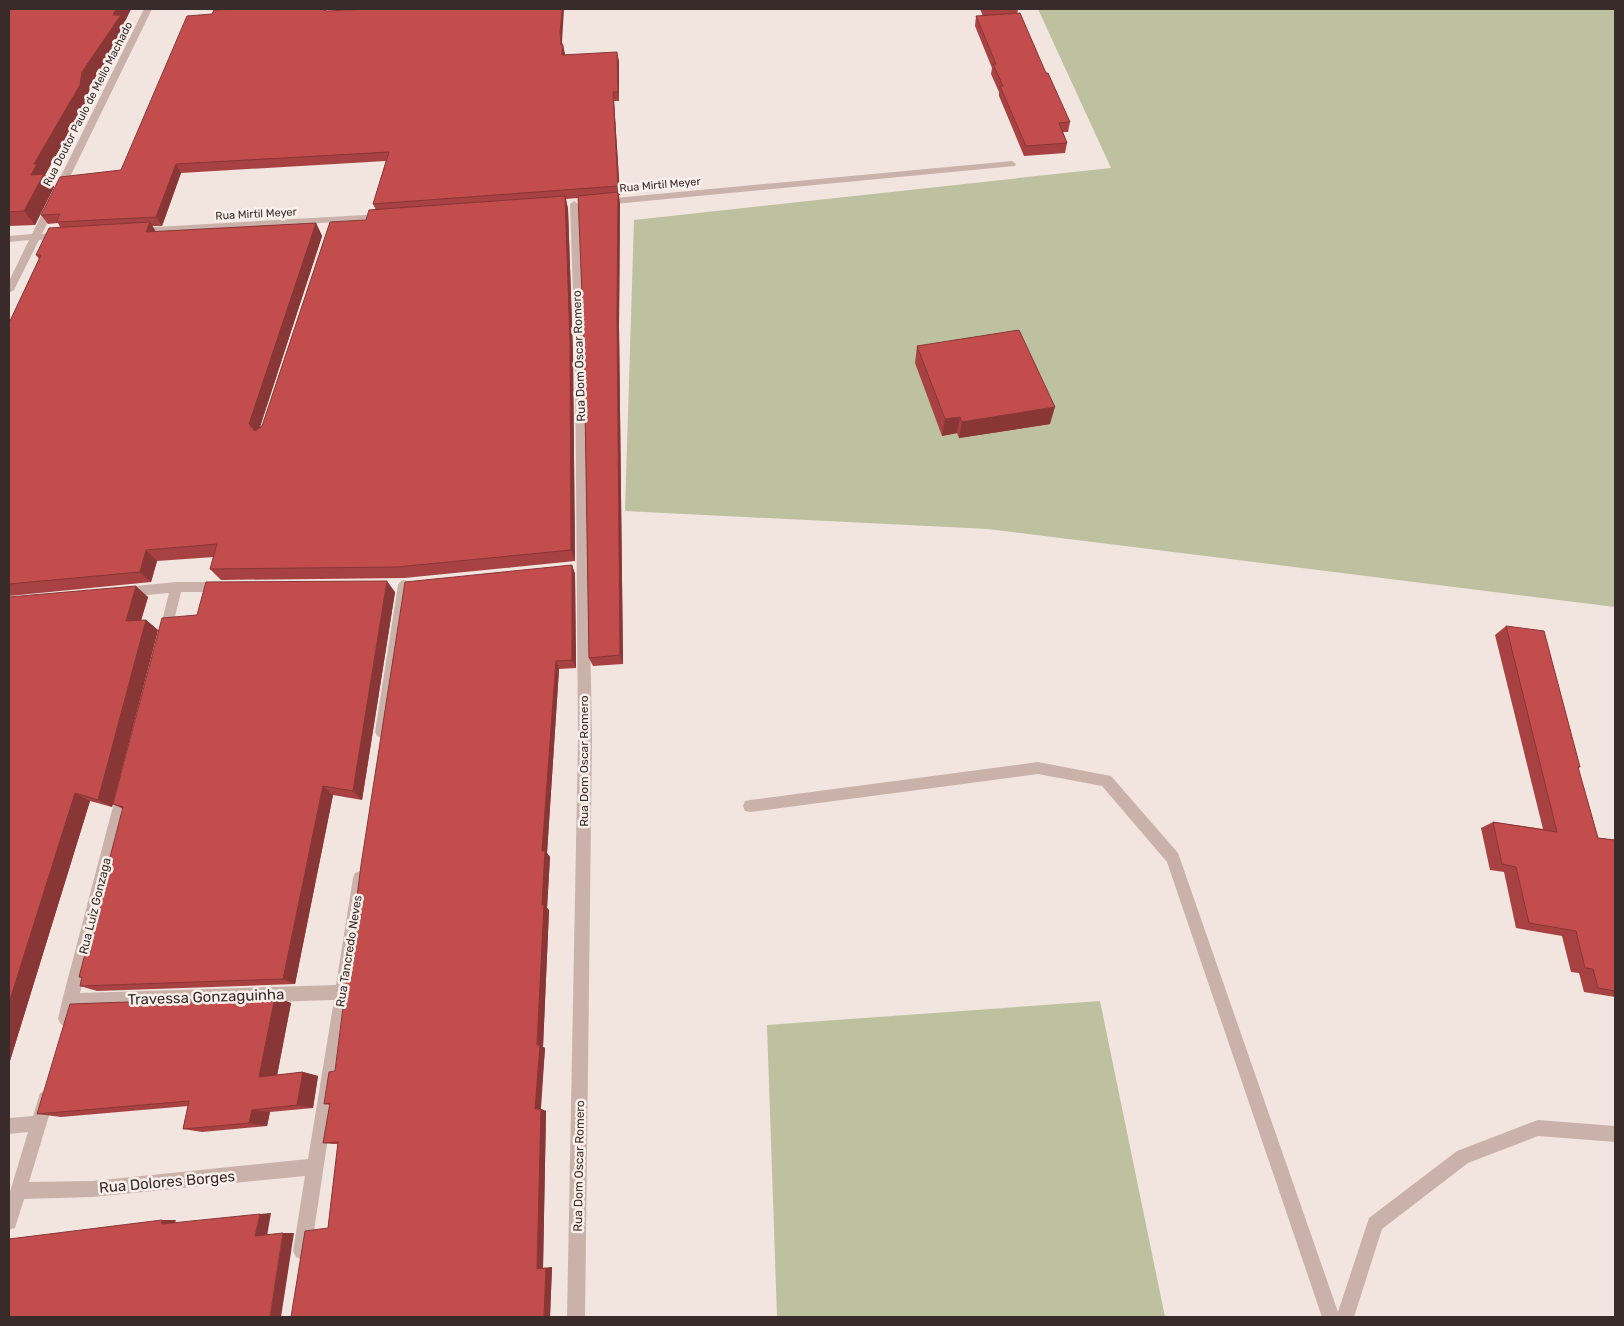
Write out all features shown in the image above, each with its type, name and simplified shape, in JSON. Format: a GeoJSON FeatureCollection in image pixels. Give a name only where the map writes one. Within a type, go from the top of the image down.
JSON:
{"type":"FeatureCollection","features":[{"type":"Feature","properties":{"kind":"street","name":"Rua Doutor Paulo de Mello Machado"},"geometry":{"type":"LineString","coordinates":[[9,290],[34,236],[148,9]]}},
{"type":"Feature","properties":{"kind":"street","name":"Rua Mirtil Meyer"},"geometry":{"type":"LineString","coordinates":[[579,204],[1012,164]]}},
{"type":"Feature","properties":{"kind":"street","name":"Rua Dom Oscar Romero"},"geometry":{"type":"LineString","coordinates":[[576,1317],[585,739],[579,567],[579,204]]}},
{"type":"Feature","properties":{"kind":"street","name":"Rua Mirtil Meyer"},"geometry":{"type":"LineString","coordinates":[[124,232],[332,225],[392,217]]}},
{"type":"Feature","properties":{"kind":"street"},"geometry":{"type":"LineString","coordinates":[[9,238],[74,234]]}},
{"type":"Feature","properties":{"kind":"street"},"geometry":{"type":"LineString","coordinates":[[379,750],[404,585]]}},
{"type":"Feature","properties":{"kind":"street"},"geometry":{"type":"LineString","coordinates":[[117,592],[176,588],[236,587]]}},
{"type":"Feature","properties":{"kind":"street"},"geometry":{"type":"LineString","coordinates":[[162,645],[176,588]]}},
{"type":"Feature","properties":{"kind":"street"},"geometry":{"type":"LineString","coordinates":[[750,806],[1038,768],[1106,780],[1173,858],[1331,1317]]}},
{"type":"Feature","properties":{"kind":"street","name":"Rua Luiz Gonzaga"},"geometry":{"type":"LineString","coordinates":[[63,1029],[127,780]]}},
{"type":"Feature","properties":{"kind":"street","name":"Rua Tancredo Neves"},"geometry":{"type":"LineString","coordinates":[[300,1261],[362,866]]}},
{"type":"Feature","properties":{"kind":"street","name":"Travessa Gonzaguinha"},"geometry":{"type":"LineString","coordinates":[[70,1001],[342,992]]}},
{"type":"Feature","properties":{"kind":"street"},"geometry":{"type":"LineString","coordinates":[[9,1222],[40,1123],[49,1086]]}},
{"type":"Feature","properties":{"kind":"street"},"geometry":{"type":"LineString","coordinates":[[9,1126],[40,1123]]}},
{"type":"Feature","properties":{"kind":"street"},"geometry":{"type":"LineString","coordinates":[[1345,1317],[1375,1224],[1463,1157],[1538,1128],[1615,1134]]}},
{"type":"Feature","properties":{"kind":"street","name":"Rua Dolores Borges"},"geometry":{"type":"LineString","coordinates":[[19,1191],[93,1189],[314,1167]]}},
{"type":"Feature","properties":{"kind":"green space"},"geometry":{"type":"Polygon","coordinates":[[[1038,9],[1615,9],[1615,607],[988,529],[625,511],[634,220],[1111,168],[1038,9]]]}},
{"type":"Feature","properties":{"kind":"green space"},"geometry":{"type":"Polygon","coordinates":[[[1100,1001],[1165,1317],[777,1317],[767,1025],[1100,1001]]]}},
{"type":"Feature","properties":{"kind":"building"},"geometry":{"type":"Polygon","coordinates":[[[9,9],[116,9],[113,15],[121,15],[82,72],[80,85],[34,164],[37,164],[31,175],[44,174],[24,211],[9,212],[9,9]]]}},
{"type":"Feature","properties":{"kind":"building"},"geometry":{"type":"Polygon","coordinates":[[[321,9],[327,11],[368,9],[562,9],[560,33],[561,45],[563,45],[562,55],[617,52],[618,92],[613,92],[618,186],[373,204],[389,152],[176,164],[156,217],[56,222],[60,214],[41,215],[60,177],[121,170],[187,16],[212,14],[214,10],[321,9]]]}},
{"type":"Feature","properties":{"kind":"building"},"geometry":{"type":"Polygon","coordinates":[[[1020,13],[1070,122],[1059,123],[1067,143],[1026,146],[1000,86],[1003,86],[993,64],[996,64],[976,16],[1020,13]]]}},
{"type":"Feature","properties":{"kind":"building"},"geometry":{"type":"Polygon","coordinates":[[[618,192],[617,315],[620,655],[589,658],[584,343],[578,196],[618,192]]]}},
{"type":"Feature","properties":{"kind":"building"},"geometry":{"type":"Polygon","coordinates":[[[565,196],[570,342],[571,550],[397,567],[210,569],[217,544],[146,550],[140,572],[9,584],[9,321],[41,255],[36,255],[49,228],[150,222],[146,232],[316,223],[249,424],[255,431],[262,426],[330,222],[366,220],[369,210],[565,196]]]}},
{"type":"Feature","properties":{"kind":"building"},"geometry":{"type":"Polygon","coordinates":[[[1019,330],[1055,407],[962,422],[960,417],[945,419],[917,346],[1019,330]]]}},
{"type":"Feature","properties":{"kind":"building"},"geometry":{"type":"Polygon","coordinates":[[[572,565],[572,660],[556,661],[542,851],[545,851],[542,905],[544,905],[537,1045],[540,1045],[535,1109],[541,1109],[537,1269],[546,1268],[544,1317],[291,1317],[305,1231],[328,1228],[338,1142],[323,1143],[330,1103],[324,1104],[329,1072],[335,1071],[361,865],[405,582],[572,565]]]}},
{"type":"Feature","properties":{"kind":"building"},"geometry":{"type":"Polygon","coordinates":[[[387,581],[353,791],[323,786],[283,979],[80,986],[82,977],[79,977],[123,807],[113,804],[162,618],[197,615],[206,582],[387,581]]]}},
{"type":"Feature","properties":{"kind":"building"},"geometry":{"type":"Polygon","coordinates":[[[136,586],[126,621],[146,620],[98,800],[75,793],[9,1003],[9,597],[136,586]]]}},
{"type":"Feature","properties":{"kind":"building"},"geometry":{"type":"Polygon","coordinates":[[[1506,626],[1544,631],[1598,838],[1615,840],[1615,991],[1598,988],[1593,969],[1585,968],[1576,931],[1529,923],[1516,867],[1502,864],[1493,822],[1557,832],[1506,626]]]}},
{"type":"Feature","properties":{"kind":"building"},"geometry":{"type":"Polygon","coordinates":[[[275,997],[259,1077],[303,1072],[297,1105],[252,1110],[249,1123],[183,1129],[189,1101],[37,1114],[70,1004],[275,997]]]}},
{"type":"Feature","properties":{"kind":"building"},"geometry":{"type":"Polygon","coordinates":[[[260,1214],[255,1236],[283,1233],[270,1317],[9,1317],[9,1239],[162,1220],[162,1224],[260,1214]]]}}]}
